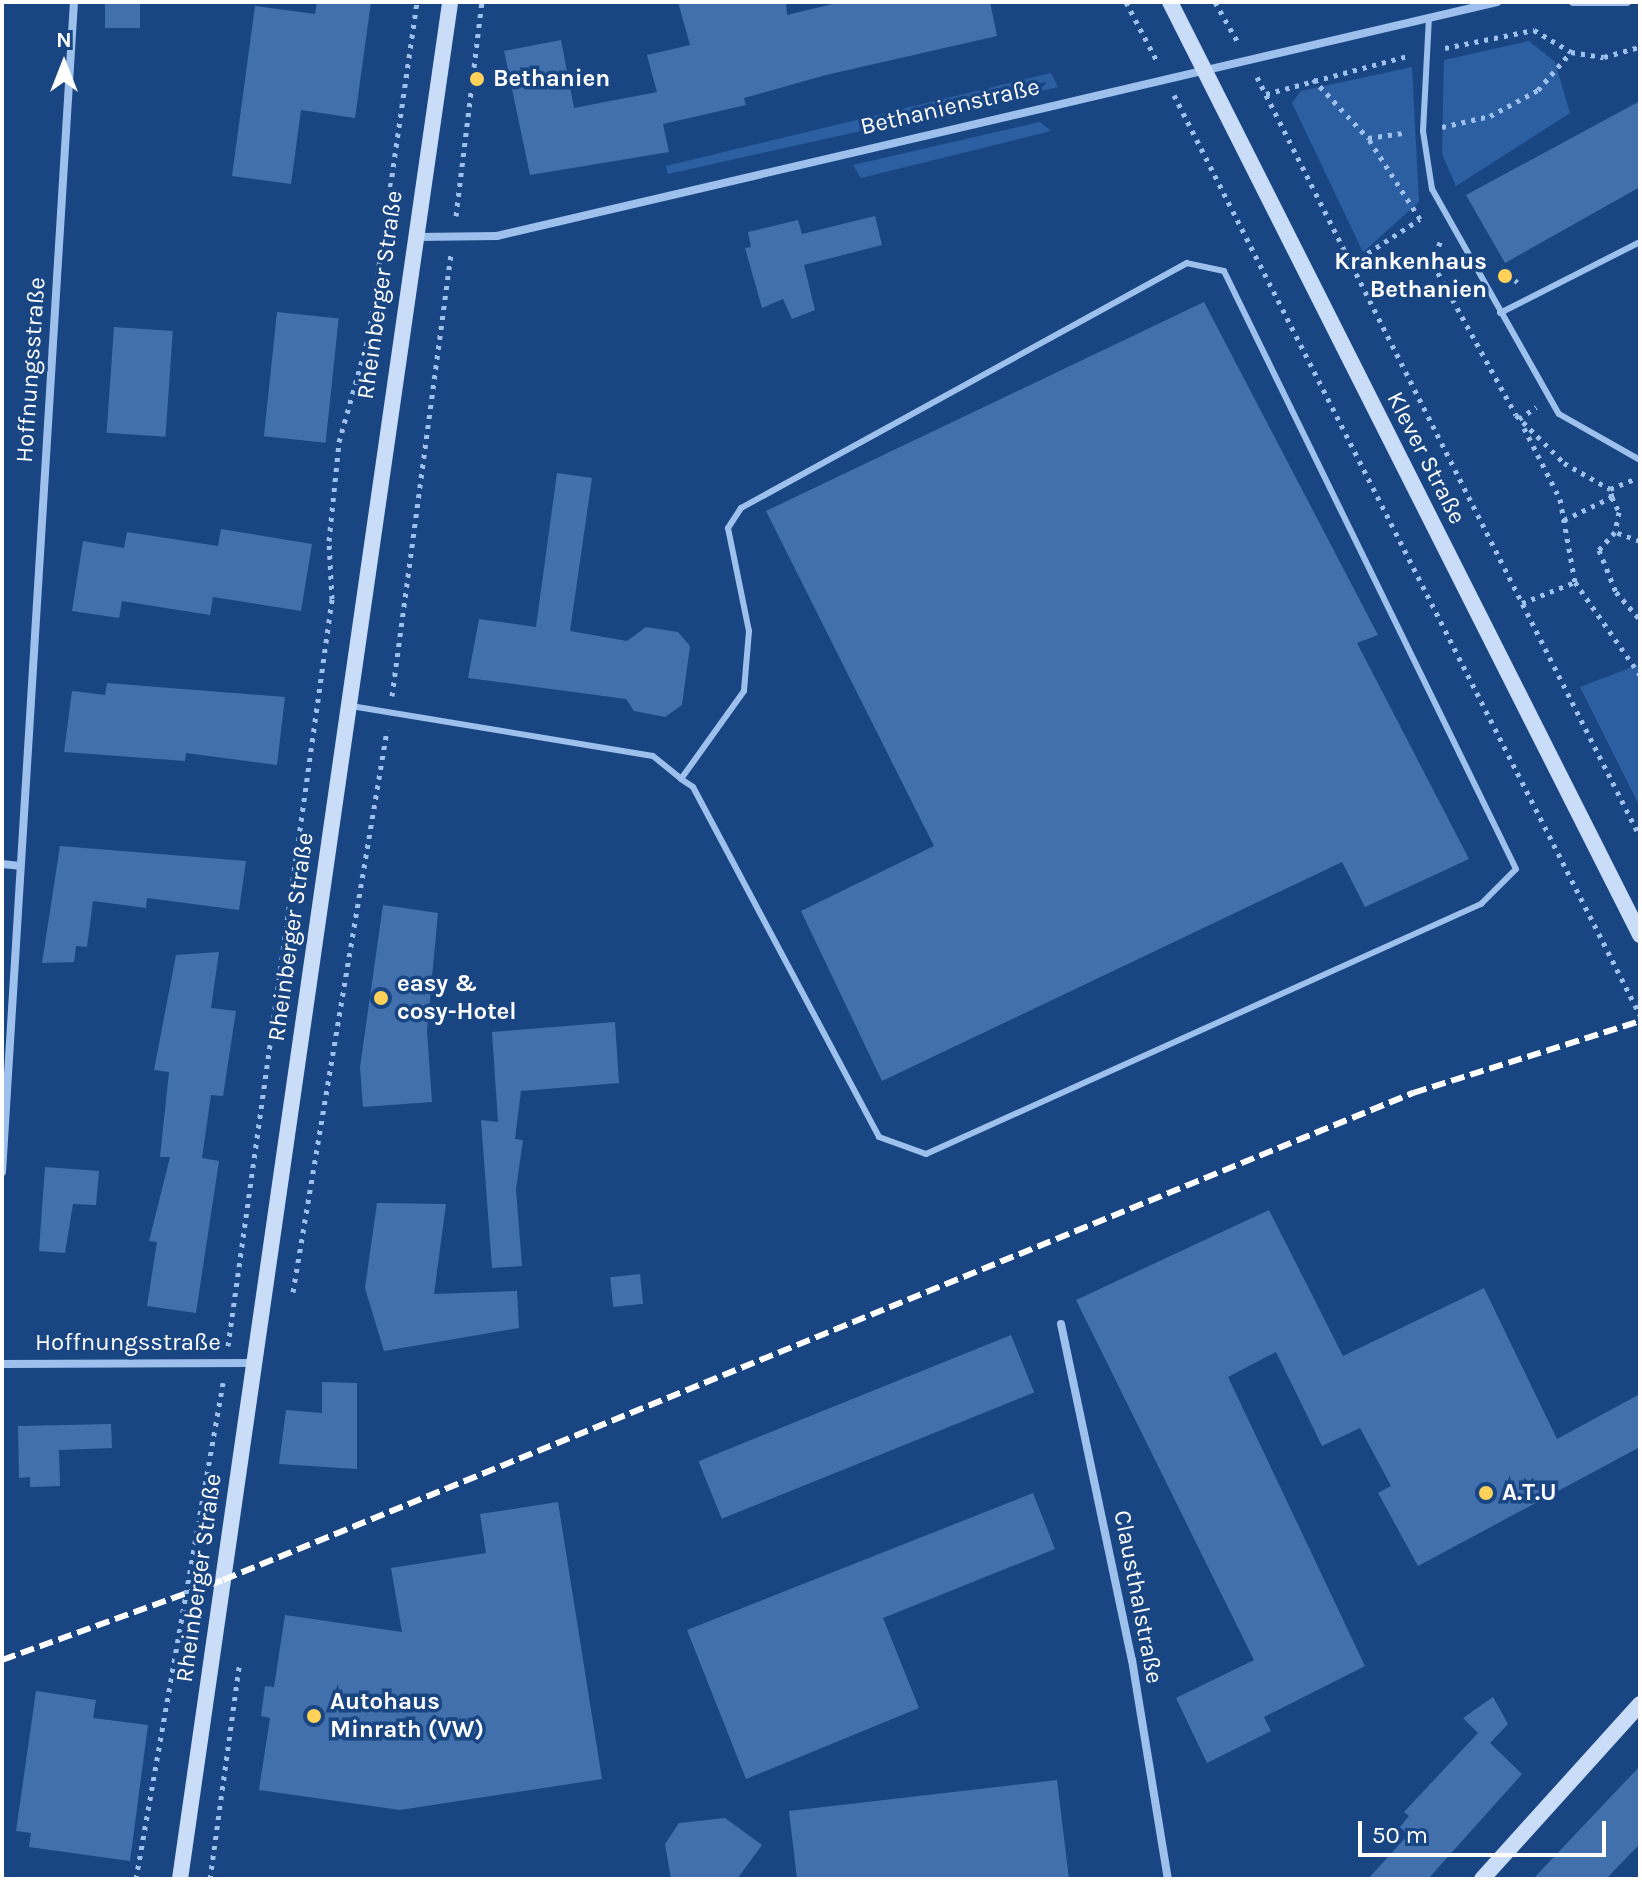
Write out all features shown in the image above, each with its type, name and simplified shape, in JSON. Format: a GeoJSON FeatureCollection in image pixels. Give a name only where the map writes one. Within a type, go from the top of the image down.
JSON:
{"type":"FeatureCollection","features":[{"type":"Feature","properties":{"kind":"main road","name":"Rheinberger Straße"},"geometry":{"type":"LineString","coordinates":[[180,1879],[412,237],[450,2]]}},
{"type":"Feature","properties":{"kind":"main road","name":"Klever Straße"},"geometry":{"type":"LineString","coordinates":[[1170,2],[1640,935]]}},
{"type":"Feature","properties":{"kind":"main road"},"geometry":{"type":"LineString","coordinates":[[1482,1879],[1640,1704]]}},
{"type":"Feature","properties":{"kind":"street","name":"Hoffnungsstraße"},"geometry":{"type":"LineString","coordinates":[[2,1172],[74,2]]}},
{"type":"Feature","properties":{"kind":"street","name":"Bethanienstraße"},"geometry":{"type":"LineString","coordinates":[[412,237],[497,236],[1164,76],[1497,2]]}},
{"type":"Feature","properties":{"kind":"street"},"geometry":{"type":"LineString","coordinates":[[1573,2],[1627,2]]}},
{"type":"Feature","properties":{"kind":"street"},"geometry":{"type":"LineString","coordinates":[[2,864],[20,866]]}},
{"type":"Feature","properties":{"kind":"street","name":"Clausthalstraße"},"geometry":{"type":"LineString","coordinates":[[1061,1324],[1132,1660],[1168,1879]]}},
{"type":"Feature","properties":{"kind":"street","name":"Hoffnungsstraße"},"geometry":{"type":"LineString","coordinates":[[2,1364],[255,1363]]}},
{"type":"Feature","properties":{"kind":"lane"},"geometry":{"type":"LineString","coordinates":[[1429,17],[1425,52],[1427,172],[1500,313],[1559,414],[1640,460]]}},
{"type":"Feature","properties":{"kind":"lane"},"geometry":{"type":"LineString","coordinates":[[1500,313],[1640,242]]}},
{"type":"Feature","properties":{"kind":"lane"},"geometry":{"type":"LineString","coordinates":[[347,705],[653,756],[681,779],[744,873],[879,1137],[926,1154],[1481,904],[1516,869],[1224,271],[1187,263],[741,508],[728,528],[749,631],[744,691],[681,779]]}},
{"type":"Feature","properties":{"kind":"path"},"geometry":{"type":"LineString","coordinates":[[136,1879],[226,1362],[332,599],[329,541],[339,442],[369,335],[417,2]]}},
{"type":"Feature","properties":{"kind":"path"},"geometry":{"type":"LineString","coordinates":[[291,1302],[389,712],[454,237],[482,2]]}},
{"type":"Feature","properties":{"kind":"path"},"geometry":{"type":"LineString","coordinates":[[1126,2],[1640,1015]]}},
{"type":"Feature","properties":{"kind":"path"},"geometry":{"type":"LineString","coordinates":[[1215,2],[1266,94],[1640,837]]}},
{"type":"Feature","properties":{"kind":"path"},"geometry":{"type":"LineString","coordinates":[[1266,94],[1425,52],[1534,30],[1571,52],[1604,57],[1640,47]]}},
{"type":"Feature","properties":{"kind":"path"},"geometry":{"type":"LineString","coordinates":[[1351,264],[1420,219],[1368,138]]}},
{"type":"Feature","properties":{"kind":"path"},"geometry":{"type":"LineString","coordinates":[[1518,418],[1564,520],[1575,582],[1640,675]]}},
{"type":"Feature","properties":{"kind":"path"},"geometry":{"type":"LineString","coordinates":[[1610,489],[1619,512],[1615,532],[1599,550],[1601,563],[1640,620]]}},
{"type":"Feature","properties":{"kind":"path"},"geometry":{"type":"LineString","coordinates":[[1564,520],[1612,497]]}},
{"type":"Feature","properties":{"kind":"path"},"geometry":{"type":"LineString","coordinates":[[1615,532],[1640,541]]}},
{"type":"Feature","properties":{"kind":"path"},"geometry":{"type":"LineString","coordinates":[[1522,603],[1575,582]]}},
{"type":"Feature","properties":{"kind":"path"},"geometry":{"type":"LineString","coordinates":[[210,1879],[240,1660]]}},
{"type":"Feature","properties":{"kind":"shaded area"},"geometry":{"type":"Polygon","coordinates":[[[1529,41],[1555,62],[1570,113],[1456,186],[1442,154],[1444,60],[1529,41]]]}},
{"type":"Feature","properties":{"kind":"shaded area"},"geometry":{"type":"Polygon","coordinates":[[[1412,67],[1419,202],[1363,252],[1292,103],[1301,91],[1412,67]]]}},
{"type":"Feature","properties":{"kind":"shaded area"},"geometry":{"type":"Polygon","coordinates":[[[1051,73],[1058,87],[668,174],[666,166],[1051,73]]]}},
{"type":"Feature","properties":{"kind":"shaded area"},"geometry":{"type":"Polygon","coordinates":[[[1040,122],[1051,131],[861,178],[853,165],[1040,122]]]}},
{"type":"Feature","properties":{"kind":"shaded area"},"geometry":{"type":"Polygon","coordinates":[[[1640,664],[1640,807],[1580,687],[1640,664]]]}},
{"type":"Feature","properties":{"kind":"building"},"geometry":{"type":"Polygon","coordinates":[[[105,2],[140,2],[140,28],[105,28],[105,2]]]}},
{"type":"Feature","properties":{"kind":"building"},"geometry":{"type":"Polygon","coordinates":[[[317,2],[371,2],[355,118],[301,110],[291,184],[232,176],[255,6],[315,14],[317,2]]]}},
{"type":"Feature","properties":{"kind":"building"},"geometry":{"type":"Polygon","coordinates":[[[678,2],[786,2],[787,15],[841,2],[990,2],[997,36],[826,75],[744,98],[746,105],[663,124],[669,152],[530,175],[504,51],[561,40],[574,108],[657,92],[647,55],[690,45],[678,2]]]}},
{"type":"Feature","properties":{"kind":"building"},"geometry":{"type":"Polygon","coordinates":[[[1640,101],[1640,187],[1505,263],[1466,195],[1640,101]]]}},
{"type":"Feature","properties":{"kind":"building"},"geometry":{"type":"Polygon","coordinates":[[[875,216],[882,245],[804,265],[815,310],[792,319],[783,299],[762,308],[745,248],[751,247],[748,232],[798,220],[802,234],[875,216]]]}},
{"type":"Feature","properties":{"kind":"building"},"geometry":{"type":"Polygon","coordinates":[[[1204,302],[1378,635],[1357,643],[1469,859],[1365,907],[1342,862],[882,1081],[801,911],[934,846],[766,511],[1204,302]]]}},
{"type":"Feature","properties":{"kind":"building"},"geometry":{"type":"Polygon","coordinates":[[[277,312],[339,318],[326,443],[264,436],[277,312]]]}},
{"type":"Feature","properties":{"kind":"building"},"geometry":{"type":"Polygon","coordinates":[[[114,327],[173,331],[165,437],[107,433],[114,327]]]}},
{"type":"Feature","properties":{"kind":"building"},"geometry":{"type":"Polygon","coordinates":[[[557,473],[592,478],[570,631],[627,641],[646,627],[678,632],[690,646],[682,705],[665,717],[634,711],[626,699],[468,678],[479,619],[536,627],[557,473]]]}},
{"type":"Feature","properties":{"kind":"building"},"geometry":{"type":"Polygon","coordinates":[[[221,529],[312,544],[301,611],[213,597],[210,615],[122,601],[119,618],[72,611],[83,541],[124,548],[127,532],[218,546],[221,529]]]}},
{"type":"Feature","properties":{"kind":"building"},"geometry":{"type":"Polygon","coordinates":[[[107,683],[285,697],[277,765],[186,753],[185,761],[64,752],[72,691],[105,695],[107,683]]]}},
{"type":"Feature","properties":{"kind":"building"},"geometry":{"type":"Polygon","coordinates":[[[60,846],[246,861],[239,910],[147,898],[146,908],[93,901],[87,947],[76,946],[74,962],[42,963],[60,846]]]}},
{"type":"Feature","properties":{"kind":"building"},"geometry":{"type":"Polygon","coordinates":[[[383,905],[438,913],[427,1031],[432,1102],[363,1107],[360,1067],[383,905]]]}},
{"type":"Feature","properties":{"kind":"building"},"geometry":{"type":"Polygon","coordinates":[[[219,952],[211,1008],[236,1011],[223,1096],[211,1095],[202,1158],[219,1161],[196,1313],[147,1306],[157,1242],[149,1241],[170,1157],[160,1157],[169,1072],[154,1070],[176,955],[219,952]]]}},
{"type":"Feature","properties":{"kind":"building"},"geometry":{"type":"Polygon","coordinates":[[[615,1022],[619,1083],[521,1091],[515,1139],[523,1140],[516,1189],[522,1266],[492,1268],[481,1120],[498,1122],[492,1032],[615,1022]]]}},
{"type":"Feature","properties":{"kind":"building"},"geometry":{"type":"Polygon","coordinates":[[[45,1167],[99,1171],[96,1205],[73,1204],[65,1253],[39,1251],[45,1167]]]}},
{"type":"Feature","properties":{"kind":"building"},"geometry":{"type":"Polygon","coordinates":[[[377,1203],[446,1204],[434,1294],[517,1291],[519,1328],[384,1351],[365,1288],[377,1203]]]}},
{"type":"Feature","properties":{"kind":"building"},"geometry":{"type":"Polygon","coordinates":[[[1269,1210],[1343,1356],[1484,1288],[1557,1439],[1640,1394],[1640,1447],[1418,1566],[1378,1493],[1391,1486],[1360,1428],[1322,1446],[1276,1352],[1228,1377],[1365,1666],[1264,1717],[1271,1731],[1207,1763],[1176,1698],[1254,1660],[1076,1300],[1269,1210]]]}},
{"type":"Feature","properties":{"kind":"building"},"geometry":{"type":"Polygon","coordinates":[[[640,1274],[643,1304],[613,1307],[610,1277],[640,1274]]]}},
{"type":"Feature","properties":{"kind":"building"},"geometry":{"type":"Polygon","coordinates":[[[1011,1335],[1034,1392],[722,1519],[699,1461],[1011,1335]]]}},
{"type":"Feature","properties":{"kind":"building"},"geometry":{"type":"Polygon","coordinates":[[[322,1382],[357,1383],[357,1469],[279,1464],[286,1410],[322,1413],[322,1382]]]}},
{"type":"Feature","properties":{"kind":"building"},"geometry":{"type":"Polygon","coordinates":[[[111,1424],[112,1448],[59,1450],[60,1486],[30,1487],[30,1477],[19,1478],[18,1426],[111,1424]]]}},
{"type":"Feature","properties":{"kind":"building"},"geometry":{"type":"Polygon","coordinates":[[[1033,1493],[1055,1549],[883,1618],[919,1708],[746,1779],[687,1630],[1033,1493]]]}},
{"type":"Feature","properties":{"kind":"building"},"geometry":{"type":"Polygon","coordinates":[[[558,1502],[602,1779],[400,1810],[259,1790],[270,1718],[261,1716],[265,1686],[274,1687],[285,1615],[402,1632],[391,1568],[486,1553],[480,1514],[558,1502]]]}},
{"type":"Feature","properties":{"kind":"building"},"geometry":{"type":"Polygon","coordinates":[[[36,1691],[96,1700],[93,1718],[148,1725],[130,1861],[29,1847],[31,1833],[16,1831],[36,1691]]]}},
{"type":"Feature","properties":{"kind":"building"},"geometry":{"type":"Polygon","coordinates":[[[1493,1697],[1508,1724],[1490,1743],[1522,1774],[1428,1879],[1368,1879],[1408,1835],[1400,1827],[1409,1816],[1404,1812],[1478,1733],[1463,1718],[1493,1697]]]}},
{"type":"Feature","properties":{"kind":"building"},"geometry":{"type":"Polygon","coordinates":[[[1640,1766],[1640,1844],[1606,1879],[1533,1879],[1640,1766]]]}},
{"type":"Feature","properties":{"kind":"building"},"geometry":{"type":"Polygon","coordinates":[[[1057,1780],[1069,1879],[797,1879],[789,1811],[1057,1780]]]}},
{"type":"Feature","properties":{"kind":"building"},"geometry":{"type":"Polygon","coordinates":[[[725,1818],[762,1845],[737,1879],[671,1879],[665,1844],[679,1823],[725,1818]]]}},
{"type":"Feature","properties":{"kind":"railway"},"geometry":{"type":"LineString","coordinates":[[2,1660],[223,1580],[1413,1093],[1640,1021]]}},
{"type":"Feature","properties":{"kind":"place","name":"Bethanien"},"geometry":{"type":"Point","coordinates":[477,79]}},
{"type":"Feature","properties":{"kind":"place","name":"Krankenhaus Bethanien"},"geometry":{"type":"Point","coordinates":[1505,276]}},
{"type":"Feature","properties":{"kind":"place","name":"easy & cosy-Hotel"},"geometry":{"type":"Point","coordinates":[381,998]}},
{"type":"Feature","properties":{"kind":"place","name":"A.T.U"},"geometry":{"type":"Point","coordinates":[1486,1493]}},
{"type":"Feature","properties":{"kind":"place","name":"Autohaus Minrath (VW)"},"geometry":{"type":"Point","coordinates":[314,1716]}}]}
